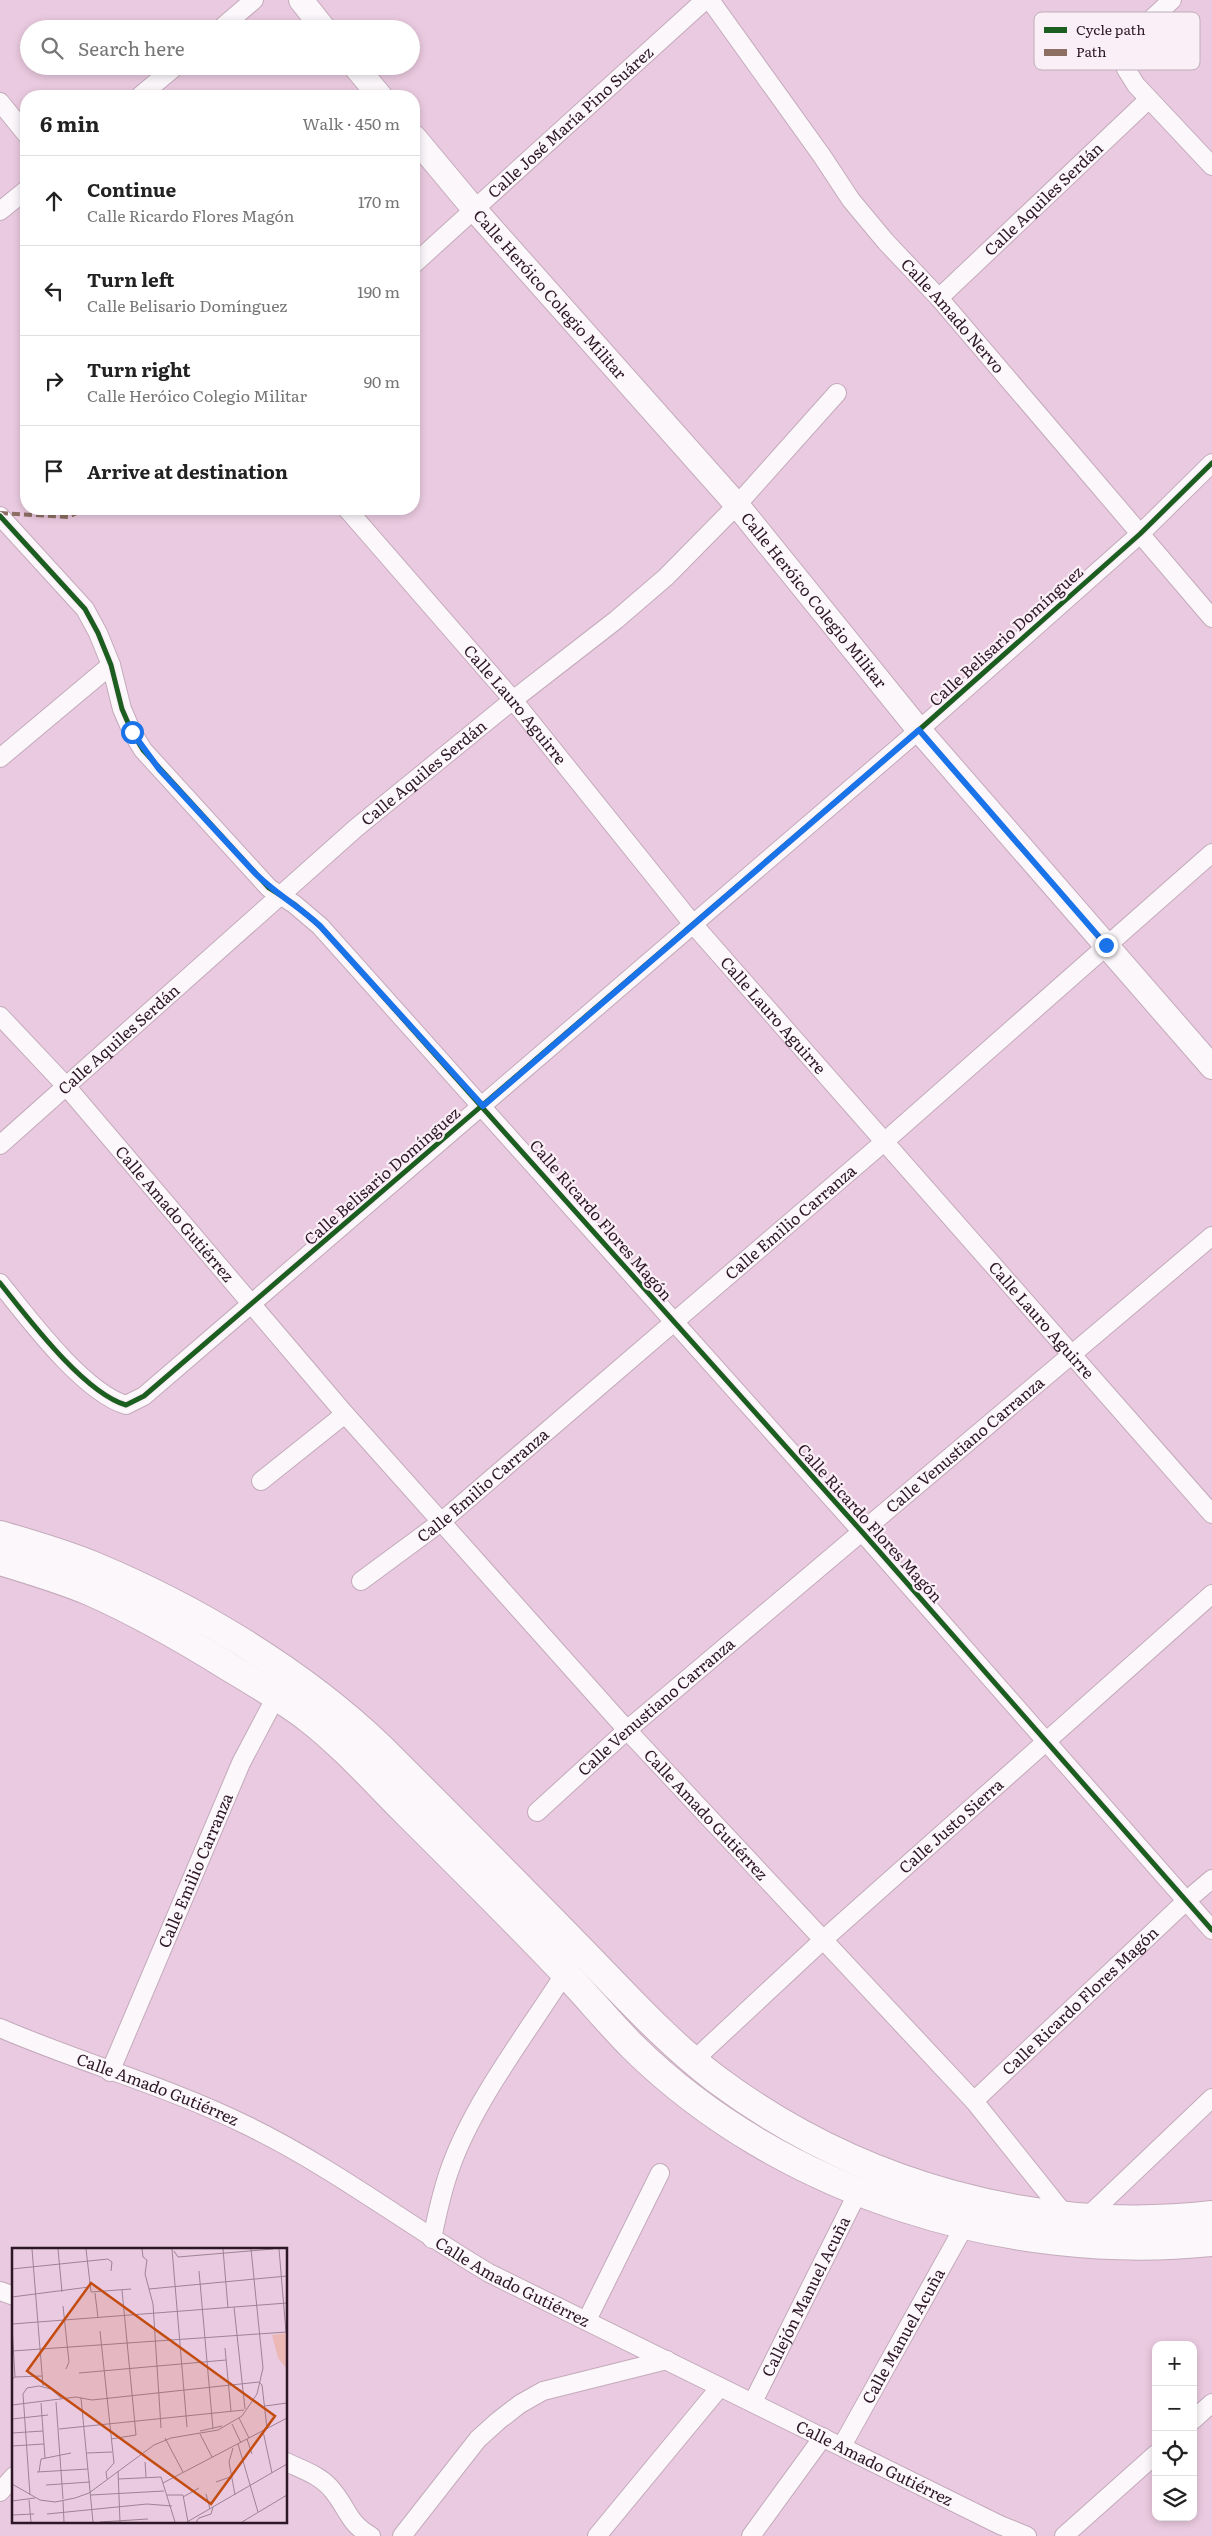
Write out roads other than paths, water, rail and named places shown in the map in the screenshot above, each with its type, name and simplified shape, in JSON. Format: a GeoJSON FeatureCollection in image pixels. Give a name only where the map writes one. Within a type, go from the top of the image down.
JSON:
{"type":"FeatureCollection","features":[{"type":"Feature","properties":{"kind":"main road"},"geometry":{"type":"LineString","coordinates":[[301,0],[317,20]]}},
{"type":"Feature","properties":{"kind":"main road"},"geometry":{"type":"LineString","coordinates":[[363,75],[375,90]]}},
{"type":"Feature","properties":{"kind":"main road","name":"Calle Heróico Colegio Militar"},"geometry":{"type":"LineString","coordinates":[[420,144],[474,209],[737,505],[919,730],[1212,1067]]}},
{"type":"Feature","properties":{"kind":"main road"},"geometry":{"type":"LineString","coordinates":[[0,1535],[93,1565],[159,1596],[217,1628],[288,1688],[316,1724],[361,1766],[565,1973],[634,2048],[709,2111],[772,2150],[858,2192],[916,2213],[1001,2234],[1090,2244],[1143,2246],[1212,2242]]}},
{"type":"Feature","properties":{"kind":"main road"},"geometry":{"type":"LineString","coordinates":[[0,1561],[98,1596],[353,1721],[693,2061],[778,2121],[869,2166],[910,2183],[972,2201],[1076,2216],[1141,2220],[1212,2215]]}},
{"type":"Feature","properties":{"kind":"street"},"geometry":{"type":"LineString","coordinates":[[231,20],[254,0]]}},
{"type":"Feature","properties":{"kind":"street","name":"Calle José María Pino Suárez"},"geometry":{"type":"LineString","coordinates":[[420,258],[705,0]]}},
{"type":"Feature","properties":{"kind":"street","name":"Calle Amado Nervo"},"geometry":{"type":"LineString","coordinates":[[710,0],[822,156],[851,200],[939,298],[1212,618]]}},
{"type":"Feature","properties":{"kind":"street"},"geometry":{"type":"LineString","coordinates":[[1127,70],[1149,99],[1212,166]]}},
{"type":"Feature","properties":{"kind":"street"},"geometry":{"type":"LineString","coordinates":[[147,90],[165,75]]}},
{"type":"Feature","properties":{"kind":"street","name":"Calle Aquiles Serdán"},"geometry":{"type":"LineString","coordinates":[[939,298],[1149,99]]}},
{"type":"Feature","properties":{"kind":"street"},"geometry":{"type":"LineString","coordinates":[[0,102],[20,127]]}},
{"type":"Feature","properties":{"kind":"street"},"geometry":{"type":"LineString","coordinates":[[0,211],[20,195]]}},
{"type":"Feature","properties":{"kind":"street","name":"Calle Aquiles Serdán"},"geometry":{"type":"LineString","coordinates":[[0,1145],[356,828],[513,700],[616,620],[666,577],[737,505],[837,394]]}},
{"type":"Feature","properties":{"kind":"street","name":"Calle Belisario Domínguez"},"geometry":{"type":"LineString","coordinates":[[0,1283],[51,1344],[82,1376],[108,1397],[126,1405],[144,1396],[483,1106],[692,923],[919,730],[1140,534],[1212,463]]}},
{"type":"Feature","properties":{"kind":"street","name":"Calle Lauro Aguirre"},"geometry":{"type":"LineString","coordinates":[[351,515],[513,700],[692,923],[1212,1514]]}},
{"type":"Feature","properties":{"kind":"street","name":"Calle Ricardo Flores Magón"},"geometry":{"type":"LineString","coordinates":[[0,516],[85,609],[98,633],[111,665],[122,709],[132,732],[144,750],[254,872],[320,926],[483,1106],[863,1533],[1212,1930]]}},
{"type":"Feature","properties":{"kind":"street"},"geometry":{"type":"LineString","coordinates":[[0,758],[111,665]]}},
{"type":"Feature","properties":{"kind":"street","name":"Calle Emilio Carranza"},"geometry":{"type":"LineString","coordinates":[[361,1581],[441,1522],[884,1142],[1212,853]]}},
{"type":"Feature","properties":{"kind":"street","name":"Calle Amado Gutiérrez"},"geometry":{"type":"LineString","coordinates":[[0,1016],[66,1086],[345,1414],[627,1730],[974,2101],[1076,2216]]}},
{"type":"Feature","properties":{"kind":"street","name":"Calle Venustiano Carranza"},"geometry":{"type":"LineString","coordinates":[[537,1812],[627,1730],[863,1533],[1071,1353],[1212,1236]]}},
{"type":"Feature","properties":{"kind":"street"},"geometry":{"type":"LineString","coordinates":[[261,1481],[345,1414]]}},
{"type":"Feature","properties":{"kind":"street","name":"Calle Justo Sierra"},"geometry":{"type":"LineString","coordinates":[[693,2061],[824,1940],[1212,1594]]}},
{"type":"Feature","properties":{"kind":"street","name":"Calle Emilio Carranza"},"geometry":{"type":"LineString","coordinates":[[110,2072],[241,1763],[263,1721],[288,1688]]}},
{"type":"Feature","properties":{"kind":"street","name":"Calle Ricardo Flores Magón"},"geometry":{"type":"LineString","coordinates":[[974,2101],[1186,1900],[1212,1879]]}},
{"type":"Feature","properties":{"kind":"street"},"geometry":{"type":"LineString","coordinates":[[432,2239],[440,2197],[451,2164],[468,2129],[565,1973]]}},
{"type":"Feature","properties":{"kind":"street","name":"Calle Amado Gutiérrez"},"geometry":{"type":"LineString","coordinates":[[0,2028],[110,2072],[158,2087],[249,2126],[361,2192],[432,2239],[489,2273],[842,2446],[994,2530],[1027,2536]]}},
{"type":"Feature","properties":{"kind":"street"},"geometry":{"type":"LineString","coordinates":[[1076,2216],[1212,2098]]}},
{"type":"Feature","properties":{"kind":"street"},"geometry":{"type":"LineString","coordinates":[[587,2320],[660,2174]]}},
{"type":"Feature","properties":{"kind":"street","name":"Callejón Manuel Acuña"},"geometry":{"type":"LineString","coordinates":[[753,2402],[858,2192]]}},
{"type":"Feature","properties":{"kind":"street","name":"Calle Manuel Acuña"},"geometry":{"type":"LineString","coordinates":[[842,2446],[964,2225]]}},
{"type":"Feature","properties":{"kind":"street"},"geometry":{"type":"LineString","coordinates":[[0,2290],[12,2295]]}},
{"type":"Feature","properties":{"kind":"street"},"geometry":{"type":"LineString","coordinates":[[402,2536],[478,2439],[520,2404],[543,2392],[667,2360]]}},
{"type":"Feature","properties":{"kind":"street"},"geometry":{"type":"LineString","coordinates":[[597,2536],[720,2387]]}},
{"type":"Feature","properties":{"kind":"street"},"geometry":{"type":"LineString","coordinates":[[1197,2416],[1212,2403]]}},
{"type":"Feature","properties":{"kind":"street"},"geometry":{"type":"LineString","coordinates":[[751,2536],[823,2437]]}},
{"type":"Feature","properties":{"kind":"street"},"geometry":{"type":"LineString","coordinates":[[1064,2536],[1152,2458]]}},
{"type":"Feature","properties":{"kind":"street"},"geometry":{"type":"LineString","coordinates":[[288,2463],[325,2482],[333,2490],[350,2520],[371,2536]]}},
{"type":"Feature","properties":{"kind":"street"},"geometry":{"type":"LineString","coordinates":[[0,2492],[12,2478]]}}]}
